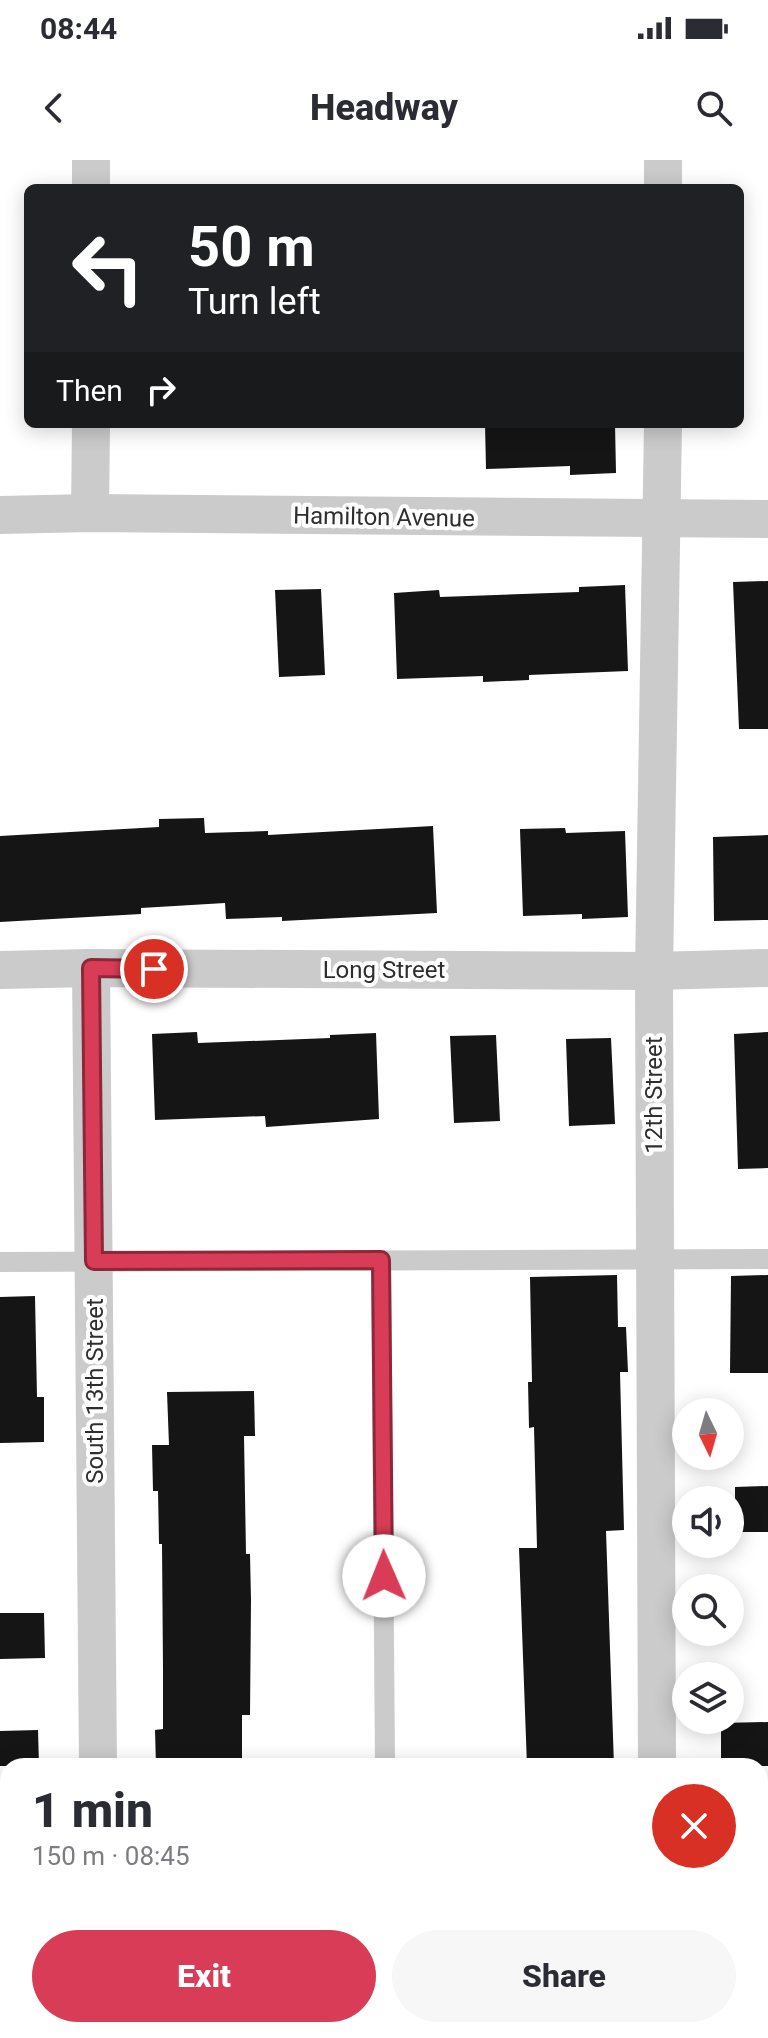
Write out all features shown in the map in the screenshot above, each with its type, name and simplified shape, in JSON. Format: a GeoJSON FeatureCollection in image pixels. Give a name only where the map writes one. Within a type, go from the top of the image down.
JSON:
{"type":"FeatureCollection","features":[{"type":"Feature","properties":{"kind":"street"},"geometry":{"type":"LineString","coordinates":[[91,160],[91,184]]}},
{"type":"Feature","properties":{"kind":"street"},"geometry":{"type":"LineString","coordinates":[[663,160],[663,184]]}},
{"type":"Feature","properties":{"kind":"street"},"geometry":{"type":"LineString","coordinates":[[90,513],[91,428]]}},
{"type":"Feature","properties":{"kind":"street","name":"12th Street"},"geometry":{"type":"LineString","coordinates":[[657,1758],[654,971],[663,428]]}},
{"type":"Feature","properties":{"kind":"street","name":"Hamilton Avenue"},"geometry":{"type":"LineString","coordinates":[[0,515],[90,513],[768,519]]}},
{"type":"Feature","properties":{"kind":"street","name":"South 13th Street"},"geometry":{"type":"LineString","coordinates":[[91,968],[98,1758]]}},
{"type":"Feature","properties":{"kind":"street","name":"Long Street"},"geometry":{"type":"LineString","coordinates":[[0,970],[654,971],[768,968]]}},
{"type":"Feature","properties":{"kind":"lane"},"geometry":{"type":"LineString","coordinates":[[0,1262],[768,1259]]}},
{"type":"Feature","properties":{"kind":"lane"},"geometry":{"type":"LineString","coordinates":[[381,1260],[385,1758]]}},
{"type":"Feature","properties":{"kind":"building"},"geometry":{"type":"Polygon","coordinates":[[[485,428],[615,428],[616,473],[570,475],[570,466],[486,469],[485,428]]]}},
{"type":"Feature","properties":{"kind":"building"},"geometry":{"type":"Polygon","coordinates":[[[768,581],[768,729],[739,729],[733,582],[768,581]]]}},
{"type":"Feature","properties":{"kind":"building"},"geometry":{"type":"Polygon","coordinates":[[[625,585],[628,671],[529,675],[529,680],[483,682],[483,676],[397,679],[394,593],[439,590],[440,597],[579,592],[579,587],[625,585]]]}},
{"type":"Feature","properties":{"kind":"building"},"geometry":{"type":"Polygon","coordinates":[[[321,589],[325,675],[279,677],[275,590],[321,589]]]}},
{"type":"Feature","properties":{"kind":"building"},"geometry":{"type":"Polygon","coordinates":[[[204,818],[205,833],[268,831],[268,835],[433,826],[437,913],[282,921],[282,917],[226,919],[225,903],[141,908],[141,914],[0,922],[0,836],[159,827],[159,819],[204,818]]]}},
{"type":"Feature","properties":{"kind":"building"},"geometry":{"type":"Polygon","coordinates":[[[565,828],[566,833],[625,831],[628,917],[582,919],[582,914],[523,916],[520,829],[565,828]]]}},
{"type":"Feature","properties":{"kind":"building"},"geometry":{"type":"Polygon","coordinates":[[[768,835],[768,920],[714,921],[713,837],[768,835]]]}},
{"type":"Feature","properties":{"kind":"building"},"geometry":{"type":"Polygon","coordinates":[[[197,1032],[198,1043],[330,1038],[330,1035],[376,1033],[379,1119],[266,1127],[265,1116],[155,1120],[152,1034],[197,1032]]]}},
{"type":"Feature","properties":{"kind":"building"},"geometry":{"type":"Polygon","coordinates":[[[768,1032],[768,1168],[738,1169],[734,1034],[768,1032]]]}},
{"type":"Feature","properties":{"kind":"building"},"geometry":{"type":"Polygon","coordinates":[[[496,1035],[500,1121],[454,1123],[450,1036],[496,1035]]]}},
{"type":"Feature","properties":{"kind":"building"},"geometry":{"type":"Polygon","coordinates":[[[611,1038],[615,1124],[569,1126],[566,1039],[611,1038]]]}},
{"type":"Feature","properties":{"kind":"building"},"geometry":{"type":"Polygon","coordinates":[[[617,1275],[618,1327],[626,1327],[628,1372],[620,1372],[624,1530],[606,1531],[614,1758],[527,1758],[519,1548],[537,1548],[534,1427],[529,1428],[528,1382],[532,1382],[530,1277],[617,1275]]]}},
{"type":"Feature","properties":{"kind":"building"},"geometry":{"type":"Polygon","coordinates":[[[768,1275],[768,1373],[730,1373],[731,1276],[768,1275]]]}},
{"type":"Feature","properties":{"kind":"building"},"geometry":{"type":"Polygon","coordinates":[[[35,1296],[37,1397],[44,1397],[44,1442],[0,1443],[0,1297],[35,1296]]]}},
{"type":"Feature","properties":{"kind":"building"},"geometry":{"type":"Polygon","coordinates":[[[254,1391],[255,1436],[244,1436],[246,1554],[250,1554],[251,1600],[250,1715],[242,1715],[242,1758],[156,1758],[155,1730],[163,1729],[162,1544],[159,1544],[158,1491],[153,1491],[152,1445],[169,1445],[167,1392],[254,1391]]]}},
{"type":"Feature","properties":{"kind":"building"},"geometry":{"type":"Polygon","coordinates":[[[768,1486],[768,1532],[744,1532],[744,1487],[768,1486]]]}},
{"type":"Feature","properties":{"kind":"building"},"geometry":{"type":"Polygon","coordinates":[[[0,1613],[44,1613],[45,1658],[0,1659],[0,1613]]]}},
{"type":"Feature","properties":{"kind":"building"},"geometry":{"type":"Polygon","coordinates":[[[768,1722],[768,1758],[721,1758],[721,1734],[744,1734],[744,1723],[768,1722]]]}},
{"type":"Feature","properties":{"kind":"building"},"geometry":{"type":"Polygon","coordinates":[[[38,1730],[39,1758],[0,1758],[0,1731],[38,1730]]]}},
{"type":"Feature","properties":{"kind":"route"},"geometry":{"type":"LineString","coordinates":[[154,969],[91,968],[94,1261],[381,1260],[384,1576]]}}]}
